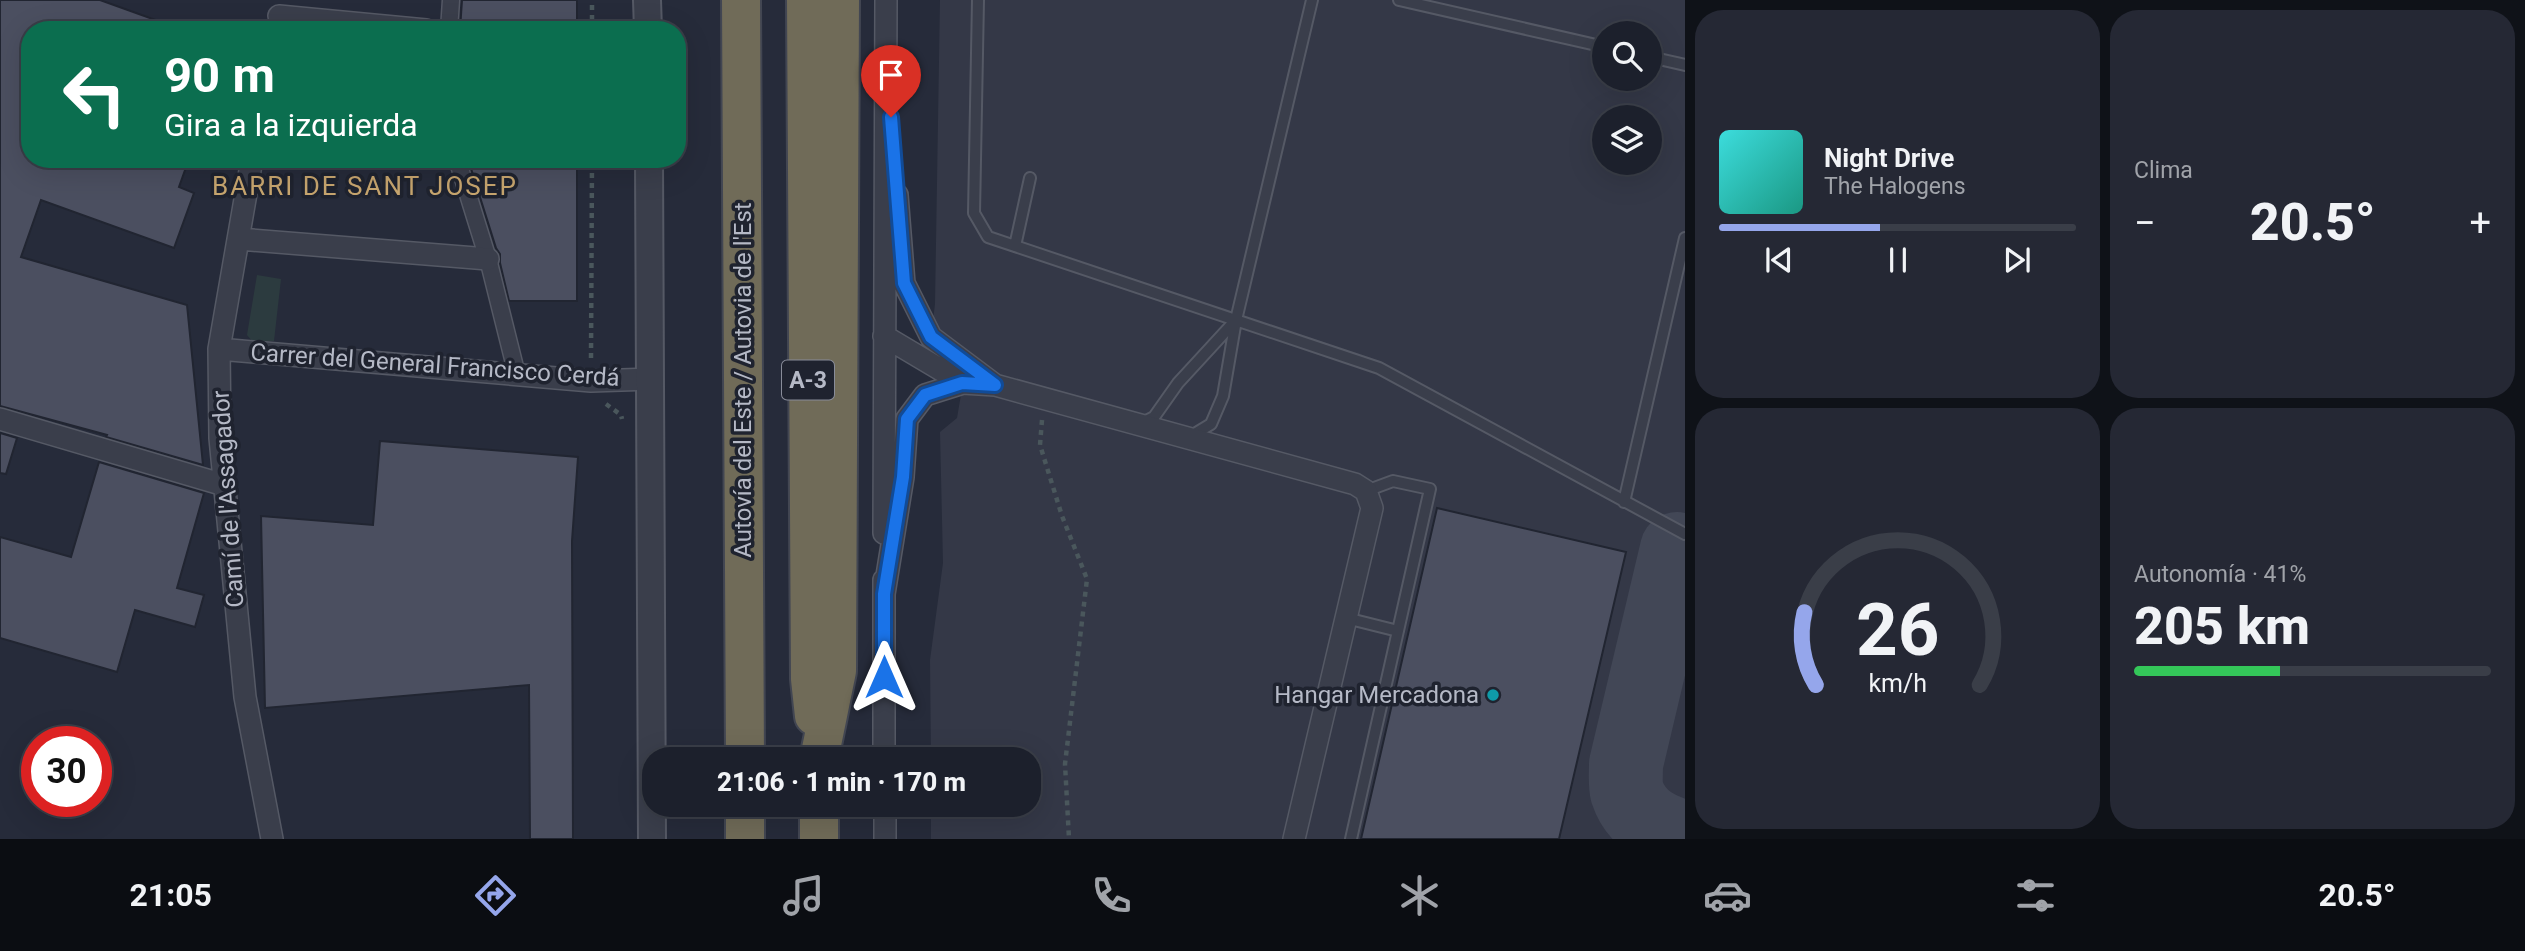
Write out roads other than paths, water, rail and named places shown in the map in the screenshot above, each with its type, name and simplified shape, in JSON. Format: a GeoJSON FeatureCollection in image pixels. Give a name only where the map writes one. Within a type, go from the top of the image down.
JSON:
{"type":"FeatureCollection","features":[{"type":"Feature","properties":{"kind":"highway","name":"Autovía del Este / Autovia de l'Est"},"geometry":{"type":"LineString","coordinates":[[741,0],[745,747]]}},
{"type":"Feature","properties":{"kind":"highway","name":"A-3"},"geometry":{"type":"LineString","coordinates":[[806,0],[810,679],[818,747]]}},
{"type":"Feature","properties":{"kind":"highway"},"geometry":{"type":"LineString","coordinates":[[822,747],[837,671],[840,0]]}},
{"type":"Feature","properties":{"kind":"highway"},"geometry":{"type":"LineString","coordinates":[[745,817],[745,839]]}},
{"type":"Feature","properties":{"kind":"highway"},"geometry":{"type":"LineString","coordinates":[[819,817],[819,839]]}},
{"type":"Feature","properties":{"kind":"street"},"geometry":{"type":"LineString","coordinates":[[450,21],[451,0]]}},
{"type":"Feature","properties":{"kind":"street"},"geometry":{"type":"LineString","coordinates":[[647,0],[648,21]]}},
{"type":"Feature","properties":{"kind":"street"},"geometry":{"type":"LineString","coordinates":[[884,747],[886,0]]}},
{"type":"Feature","properties":{"kind":"street"},"geometry":{"type":"LineString","coordinates":[[279,15],[338,21]]}},
{"type":"Feature","properties":{"kind":"street"},"geometry":{"type":"LineString","coordinates":[[886,61],[904,283],[931,337],[995,385]]}},
{"type":"Feature","properties":{"kind":"street","name":"Camí de l'Assagador"},"geometry":{"type":"LineString","coordinates":[[251,168],[219,349],[220,438],[245,698],[272,839]]}},
{"type":"Feature","properties":{"kind":"street"},"geometry":{"type":"LineString","coordinates":[[460,168],[488,259],[517,375]]}},
{"type":"Feature","properties":{"kind":"street"},"geometry":{"type":"LineString","coordinates":[[649,168],[652,839]]}},
{"type":"Feature","properties":{"kind":"street"},"geometry":{"type":"LineString","coordinates":[[239,239],[488,259]]}},
{"type":"Feature","properties":{"kind":"street"},"geometry":{"type":"LineString","coordinates":[[884,336],[962,383]]}},
{"type":"Feature","properties":{"kind":"street","name":"Carrer del General Francisco Cerdá"},"geometry":{"type":"LineString","coordinates":[[219,349],[591,381],[652,379]]}},
{"type":"Feature","properties":{"kind":"street"},"geometry":{"type":"LineString","coordinates":[[884,594],[903,477],[907,419],[925,395],[962,383],[995,385],[1355,484],[1366,491],[1372,508],[1294,839]]}},
{"type":"Feature","properties":{"kind":"street"},"geometry":{"type":"LineString","coordinates":[[0,419],[224,485]]}},
{"type":"Feature","properties":{"kind":"street"},"geometry":{"type":"LineString","coordinates":[[884,817],[885,839]]}},
{"type":"Feature","properties":{"kind":"lane"},"geometry":{"type":"LineString","coordinates":[[978,0],[974,213],[988,237],[1379,368],[1685,534]]}},
{"type":"Feature","properties":{"kind":"lane"},"geometry":{"type":"LineString","coordinates":[[1188,438],[1212,424],[1223,396],[1236,320],[1311,0]]}},
{"type":"Feature","properties":{"kind":"lane"},"geometry":{"type":"LineString","coordinates":[[1405,1],[1592,44]]}},
{"type":"Feature","properties":{"kind":"lane"},"geometry":{"type":"LineString","coordinates":[[1662,60],[1685,65]]}},
{"type":"Feature","properties":{"kind":"lane"},"geometry":{"type":"LineString","coordinates":[[1015,246],[1030,178]]}},
{"type":"Feature","properties":{"kind":"lane"},"geometry":{"type":"LineString","coordinates":[[1624,502],[1685,238]]}},
{"type":"Feature","properties":{"kind":"lane"},"geometry":{"type":"LineString","coordinates":[[1139,424],[1154,417],[1178,383],[1236,320]]}},
{"type":"Feature","properties":{"kind":"lane"},"geometry":{"type":"LineString","coordinates":[[1351,839],[1430,489],[1393,481],[1366,491]]}},
{"type":"Feature","properties":{"kind":"lane"},"geometry":{"type":"LineString","coordinates":[[1346,618],[1398,631]]}},
{"type":"Feature","properties":{"kind":"place","name":"Hangar Mercadona"},"geometry":{"type":"Point","coordinates":[1493,695]}},
{"type":"Feature","properties":{"kind":"district","name":"BARRI DE SANT JOSEP"},"geometry":{"type":"Point","coordinates":[365,186]}}]}
